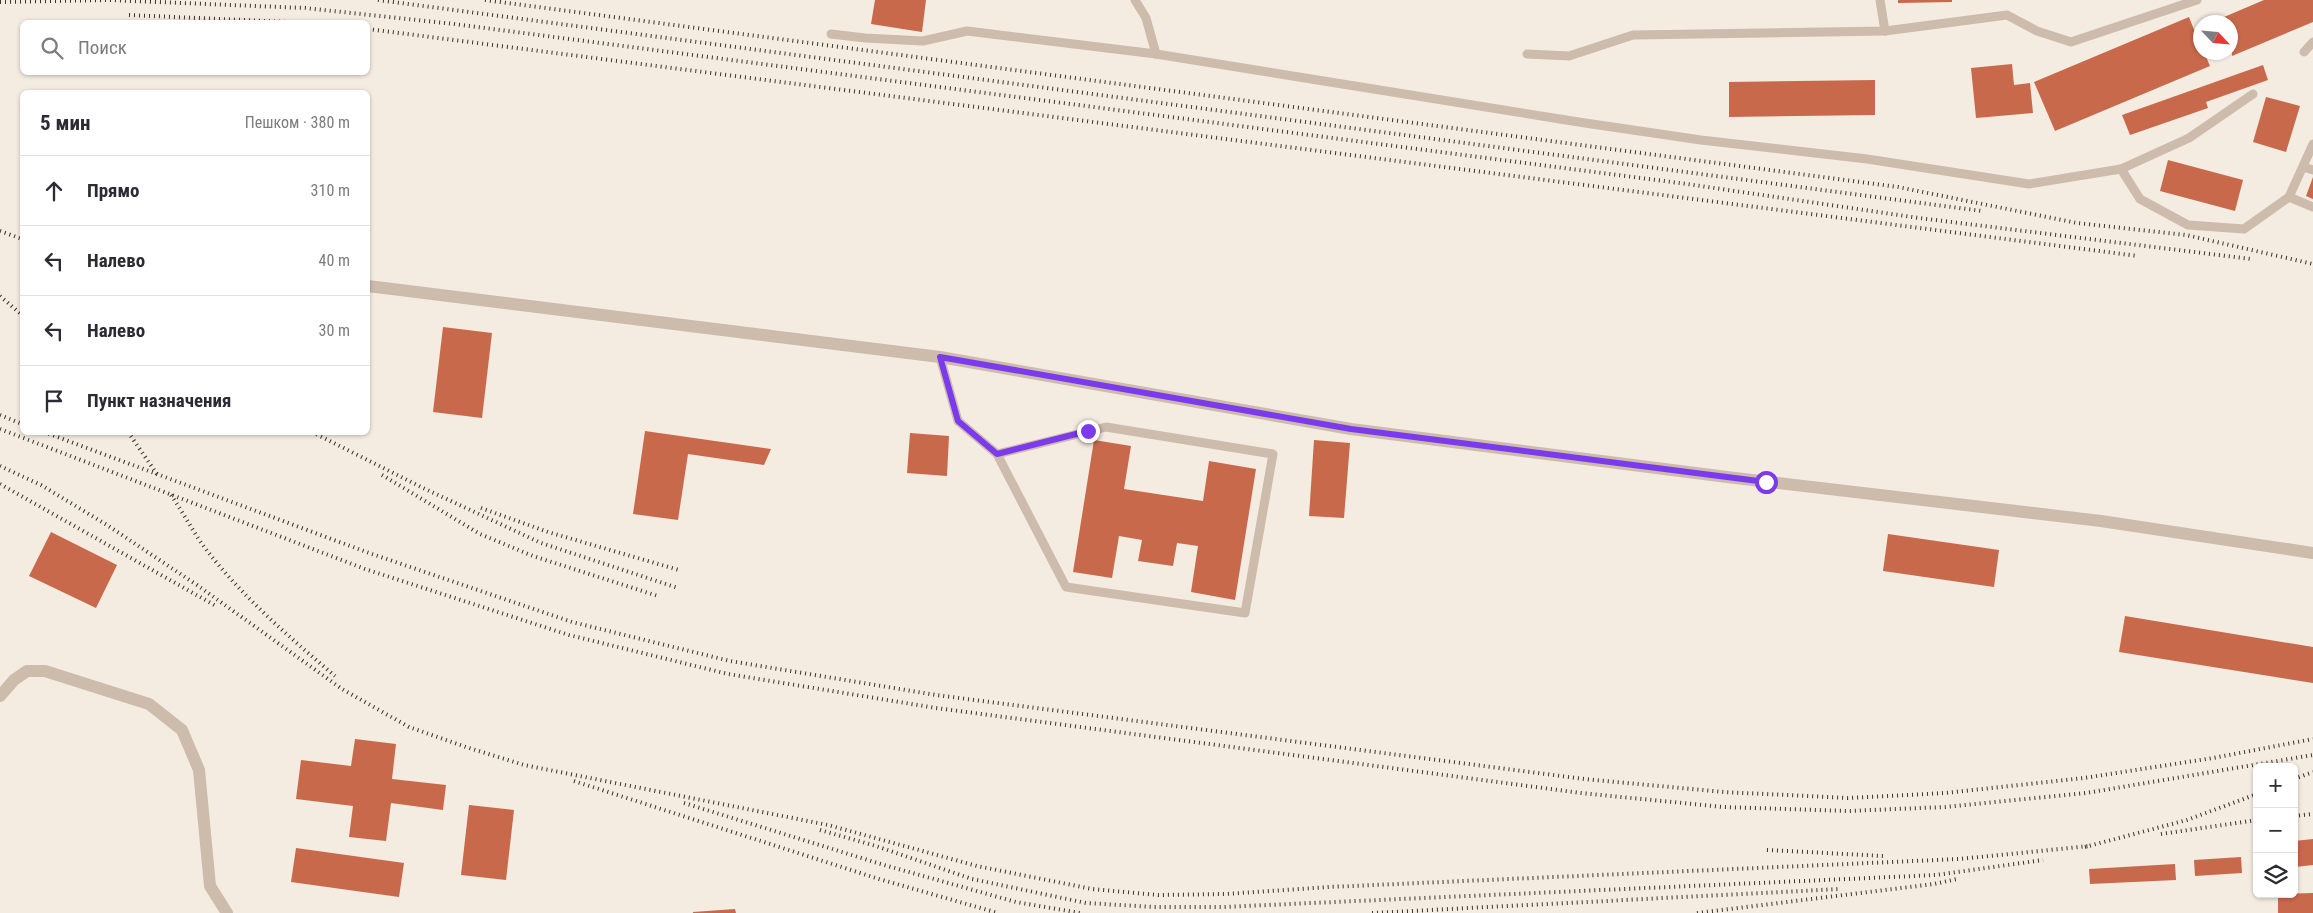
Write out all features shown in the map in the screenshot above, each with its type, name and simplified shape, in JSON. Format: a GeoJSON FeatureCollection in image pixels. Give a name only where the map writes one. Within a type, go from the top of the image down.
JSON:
{"type":"FeatureCollection","features":[{"type":"Feature","properties":{"kind":"street"},"geometry":{"type":"LineString","coordinates":[[370,286],[940,357],[1351,429],[1727,477],[2101,521],[2313,553]]}},
{"type":"Feature","properties":{"kind":"street"},"geometry":{"type":"LineString","coordinates":[[0,696],[14,680],[27,671],[45,671],[149,704],[182,730],[199,770],[210,886],[227,913]]}},
{"type":"Feature","properties":{"kind":"lane"},"geometry":{"type":"LineString","coordinates":[[1135,0],[1146,18],[1156,54]]}},
{"type":"Feature","properties":{"kind":"lane"},"geometry":{"type":"LineString","coordinates":[[1880,0],[1886,31]]}},
{"type":"Feature","properties":{"kind":"lane"},"geometry":{"type":"LineString","coordinates":[[1527,54],[1569,56],[1633,35],[1886,31],[2007,15],[2037,32],[2071,42],[2197,0]]}},
{"type":"Feature","properties":{"kind":"lane"},"geometry":{"type":"LineString","coordinates":[[831,34],[923,41],[967,31],[1156,54],[1701,140],[1867,160],[2029,184],[2121,169],[2189,138],[2253,94]]}},
{"type":"Feature","properties":{"kind":"lane"},"geometry":{"type":"LineString","coordinates":[[2304,52],[2313,42]]}},
{"type":"Feature","properties":{"kind":"lane"},"geometry":{"type":"LineString","coordinates":[[2121,169],[2140,199],[2188,225],[2244,229],[2289,197],[2313,144]]}},
{"type":"Feature","properties":{"kind":"lane"},"geometry":{"type":"LineString","coordinates":[[2303,167],[2313,170]]}},
{"type":"Feature","properties":{"kind":"lane"},"geometry":{"type":"LineString","coordinates":[[2289,197],[2313,208]]}},
{"type":"Feature","properties":{"kind":"lane"},"geometry":{"type":"LineString","coordinates":[[940,357],[958,421],[997,454],[1066,587],[1244,613],[1273,454],[1106,427],[997,454]]}},
{"type":"Feature","properties":{"kind":"building"},"geometry":{"type":"Polygon","coordinates":[[[875,0],[926,0],[922,32],[871,24],[875,0]]]}},
{"type":"Feature","properties":{"kind":"building"},"geometry":{"type":"Polygon","coordinates":[[[1898,0],[1952,0],[1952,2],[1898,3],[1898,0]]]}},
{"type":"Feature","properties":{"kind":"building"},"geometry":{"type":"Polygon","coordinates":[[[2264,0],[2313,0],[2313,22],[2238,53],[2238,15],[2229,15],[2264,0]]]}},
{"type":"Feature","properties":{"kind":"building"},"geometry":{"type":"Polygon","coordinates":[[[2189,17],[2193,27],[2193,60],[2207,60],[2210,66],[2055,131],[2034,82],[2189,17]]]}},
{"type":"Feature","properties":{"kind":"building"},"geometry":{"type":"Polygon","coordinates":[[[2012,64],[2014,85],[2030,83],[2033,113],[1976,118],[1971,68],[2012,64]]]}},
{"type":"Feature","properties":{"kind":"building"},"geometry":{"type":"Polygon","coordinates":[[[2263,65],[2268,80],[2206,102],[2208,108],[2130,135],[2122,115],[2263,65]]]}},
{"type":"Feature","properties":{"kind":"building"},"geometry":{"type":"Polygon","coordinates":[[[1875,80],[1875,115],[1729,117],[1729,82],[1875,80]]]}},
{"type":"Feature","properties":{"kind":"building"},"geometry":{"type":"Polygon","coordinates":[[[2266,97],[2300,106],[2286,152],[2253,142],[2266,97]]]}},
{"type":"Feature","properties":{"kind":"building"},"geometry":{"type":"Polygon","coordinates":[[[2168,160],[2243,180],[2235,211],[2160,191],[2168,160]]]}},
{"type":"Feature","properties":{"kind":"building"},"geometry":{"type":"Polygon","coordinates":[[[2313,177],[2313,199],[2306,196],[2313,177]]]}},
{"type":"Feature","properties":{"kind":"building"},"geometry":{"type":"Polygon","coordinates":[[[443,327],[492,333],[482,418],[433,412],[443,327]]]}},
{"type":"Feature","properties":{"kind":"building"},"geometry":{"type":"Polygon","coordinates":[[[645,431],[771,449],[764,465],[688,454],[678,520],[633,514],[645,431]]]}},
{"type":"Feature","properties":{"kind":"building"},"geometry":{"type":"Polygon","coordinates":[[[910,433],[949,436],[947,476],[907,473],[910,433]]]}},
{"type":"Feature","properties":{"kind":"building"},"geometry":{"type":"Polygon","coordinates":[[[1094,440],[1131,446],[1124,489],[1203,501],[1209,461],[1256,469],[1235,600],[1191,592],[1198,546],[1177,543],[1173,566],[1138,561],[1142,540],[1119,536],[1112,578],[1073,572],[1094,440]]]}},
{"type":"Feature","properties":{"kind":"building"},"geometry":{"type":"Polygon","coordinates":[[[1314,440],[1350,443],[1344,518],[1309,516],[1314,440]]]}},
{"type":"Feature","properties":{"kind":"building"},"geometry":{"type":"Polygon","coordinates":[[[51,532],[117,565],[96,608],[29,576],[51,532]]]}},
{"type":"Feature","properties":{"kind":"building"},"geometry":{"type":"Polygon","coordinates":[[[1888,534],[1999,550],[1994,587],[1883,571],[1888,534]]]}},
{"type":"Feature","properties":{"kind":"building"},"geometry":{"type":"Polygon","coordinates":[[[2125,616],[2313,647],[2313,683],[2119,652],[2125,616]]]}},
{"type":"Feature","properties":{"kind":"building"},"geometry":{"type":"Polygon","coordinates":[[[355,739],[396,744],[392,779],[446,785],[443,810],[391,803],[386,841],[349,837],[353,806],[296,799],[301,760],[351,766],[355,739]]]}},
{"type":"Feature","properties":{"kind":"building"},"geometry":{"type":"Polygon","coordinates":[[[469,805],[514,810],[506,880],[461,875],[469,805]]]}},
{"type":"Feature","properties":{"kind":"building"},"geometry":{"type":"Polygon","coordinates":[[[2313,839],[2313,865],[2298,867],[2298,841],[2313,839]]]}},
{"type":"Feature","properties":{"kind":"building"},"geometry":{"type":"Polygon","coordinates":[[[296,848],[404,863],[399,897],[291,882],[296,848]]]}},
{"type":"Feature","properties":{"kind":"building"},"geometry":{"type":"Polygon","coordinates":[[[2241,857],[2242,873],[2195,876],[2194,860],[2241,857]]]}},
{"type":"Feature","properties":{"kind":"building"},"geometry":{"type":"Polygon","coordinates":[[[2175,864],[2176,880],[2090,884],[2089,869],[2175,864]]]}},
{"type":"Feature","properties":{"kind":"building"},"geometry":{"type":"Polygon","coordinates":[[[2298,893],[2313,893],[2313,913],[2278,913],[2278,898],[2298,898],[2298,893]]]}},
{"type":"Feature","properties":{"kind":"building"},"geometry":{"type":"Polygon","coordinates":[[[735,909],[736,913],[693,913],[693,912],[735,909]]]}},
{"type":"Feature","properties":{"kind":"railway"},"geometry":{"type":"LineString","coordinates":[[0,2],[108,0],[305,8],[454,24],[1687,184],[1919,218],[2251,259]]}},
{"type":"Feature","properties":{"kind":"railway"},"geometry":{"type":"LineString","coordinates":[[378,0],[1982,211]]}},
{"type":"Feature","properties":{"kind":"railway"},"geometry":{"type":"LineString","coordinates":[[485,0],[1898,187],[2077,223],[2186,235],[2313,264]]}},
{"type":"Feature","properties":{"kind":"railway"},"geometry":{"type":"LineString","coordinates":[[129,15],[243,20]]}},
{"type":"Feature","properties":{"kind":"railway"},"geometry":{"type":"LineString","coordinates":[[370,29],[2138,256]]}},
{"type":"Feature","properties":{"kind":"railway"},"geometry":{"type":"LineString","coordinates":[[0,231],[20,238]]}},
{"type":"Feature","properties":{"kind":"railway"},"geometry":{"type":"LineString","coordinates":[[0,296],[20,313]]}},
{"type":"Feature","properties":{"kind":"railway"},"geometry":{"type":"LineString","coordinates":[[0,415],[20,423]]}},
{"type":"Feature","properties":{"kind":"railway"},"geometry":{"type":"LineString","coordinates":[[0,429],[365,569],[569,635],[728,674],[936,708],[1581,793],[1723,807],[1848,811],[1945,807],[2086,793],[2313,755]]}},
{"type":"Feature","properties":{"kind":"railway"},"geometry":{"type":"LineString","coordinates":[[52,435],[369,553],[572,622],[730,661],[936,695],[1584,779],[1724,792],[1848,798],[1945,793],[2084,778],[2213,758],[2313,739]]}},
{"type":"Feature","properties":{"kind":"railway"},"geometry":{"type":"LineString","coordinates":[[130,435],[159,477]]}},
{"type":"Feature","properties":{"kind":"railway"},"geometry":{"type":"LineString","coordinates":[[318,435],[421,487],[541,543],[678,588]]}},
{"type":"Feature","properties":{"kind":"railway"},"geometry":{"type":"LineString","coordinates":[[0,466],[41,485],[107,525],[197,585],[342,689],[409,727],[524,765],[828,825],[977,866],[1092,889],[1158,895],[1226,894],[1329,887],[1959,859],[2090,846]]}},
{"type":"Feature","properties":{"kind":"railway"},"geometry":{"type":"LineString","coordinates":[[382,475],[480,534],[533,556],[658,596]]}},
{"type":"Feature","properties":{"kind":"railway"},"geometry":{"type":"LineString","coordinates":[[0,484],[216,606]]}},
{"type":"Feature","properties":{"kind":"railway"},"geometry":{"type":"LineString","coordinates":[[171,495],[202,544],[232,580],[282,630],[335,676]]}},
{"type":"Feature","properties":{"kind":"railway"},"geometry":{"type":"LineString","coordinates":[[481,508],[548,532],[679,570]]}},
{"type":"Feature","properties":{"kind":"railway"},"geometry":{"type":"LineString","coordinates":[[2298,778],[2313,772]]}},
{"type":"Feature","properties":{"kind":"railway"},"geometry":{"type":"LineString","coordinates":[[574,781],[879,879],[998,913]]}},
{"type":"Feature","properties":{"kind":"railway"},"geometry":{"type":"LineString","coordinates":[[2085,847],[2187,820],[2253,795]]}},
{"type":"Feature","properties":{"kind":"railway"},"geometry":{"type":"LineString","coordinates":[[684,803],[884,865],[1016,902],[1080,913]]}},
{"type":"Feature","properties":{"kind":"railway"},"geometry":{"type":"LineString","coordinates":[[2298,816],[2313,814]]}},
{"type":"Feature","properties":{"kind":"railway"},"geometry":{"type":"LineString","coordinates":[[2161,834],[2253,821]]}},
{"type":"Feature","properties":{"kind":"railway"},"geometry":{"type":"LineString","coordinates":[[820,830],[876,846],[972,879],[1086,903],[1154,907],[1223,907],[1936,875],[2043,860]]}},
{"type":"Feature","properties":{"kind":"railway"},"geometry":{"type":"LineString","coordinates":[[1767,850],[1884,856]]}},
{"type":"Feature","properties":{"kind":"railway"},"geometry":{"type":"LineString","coordinates":[[1697,913],[1934,884],[1957,879]]}},
{"type":"Feature","properties":{"kind":"railway"},"geometry":{"type":"LineString","coordinates":[[1372,913],[1839,889]]}},
{"type":"Feature","properties":{"kind":"route"},"geometry":{"type":"LineString","coordinates":[[1088,431],[997,454],[958,421],[940,357],[1351,429],[1766,482]]}}]}
